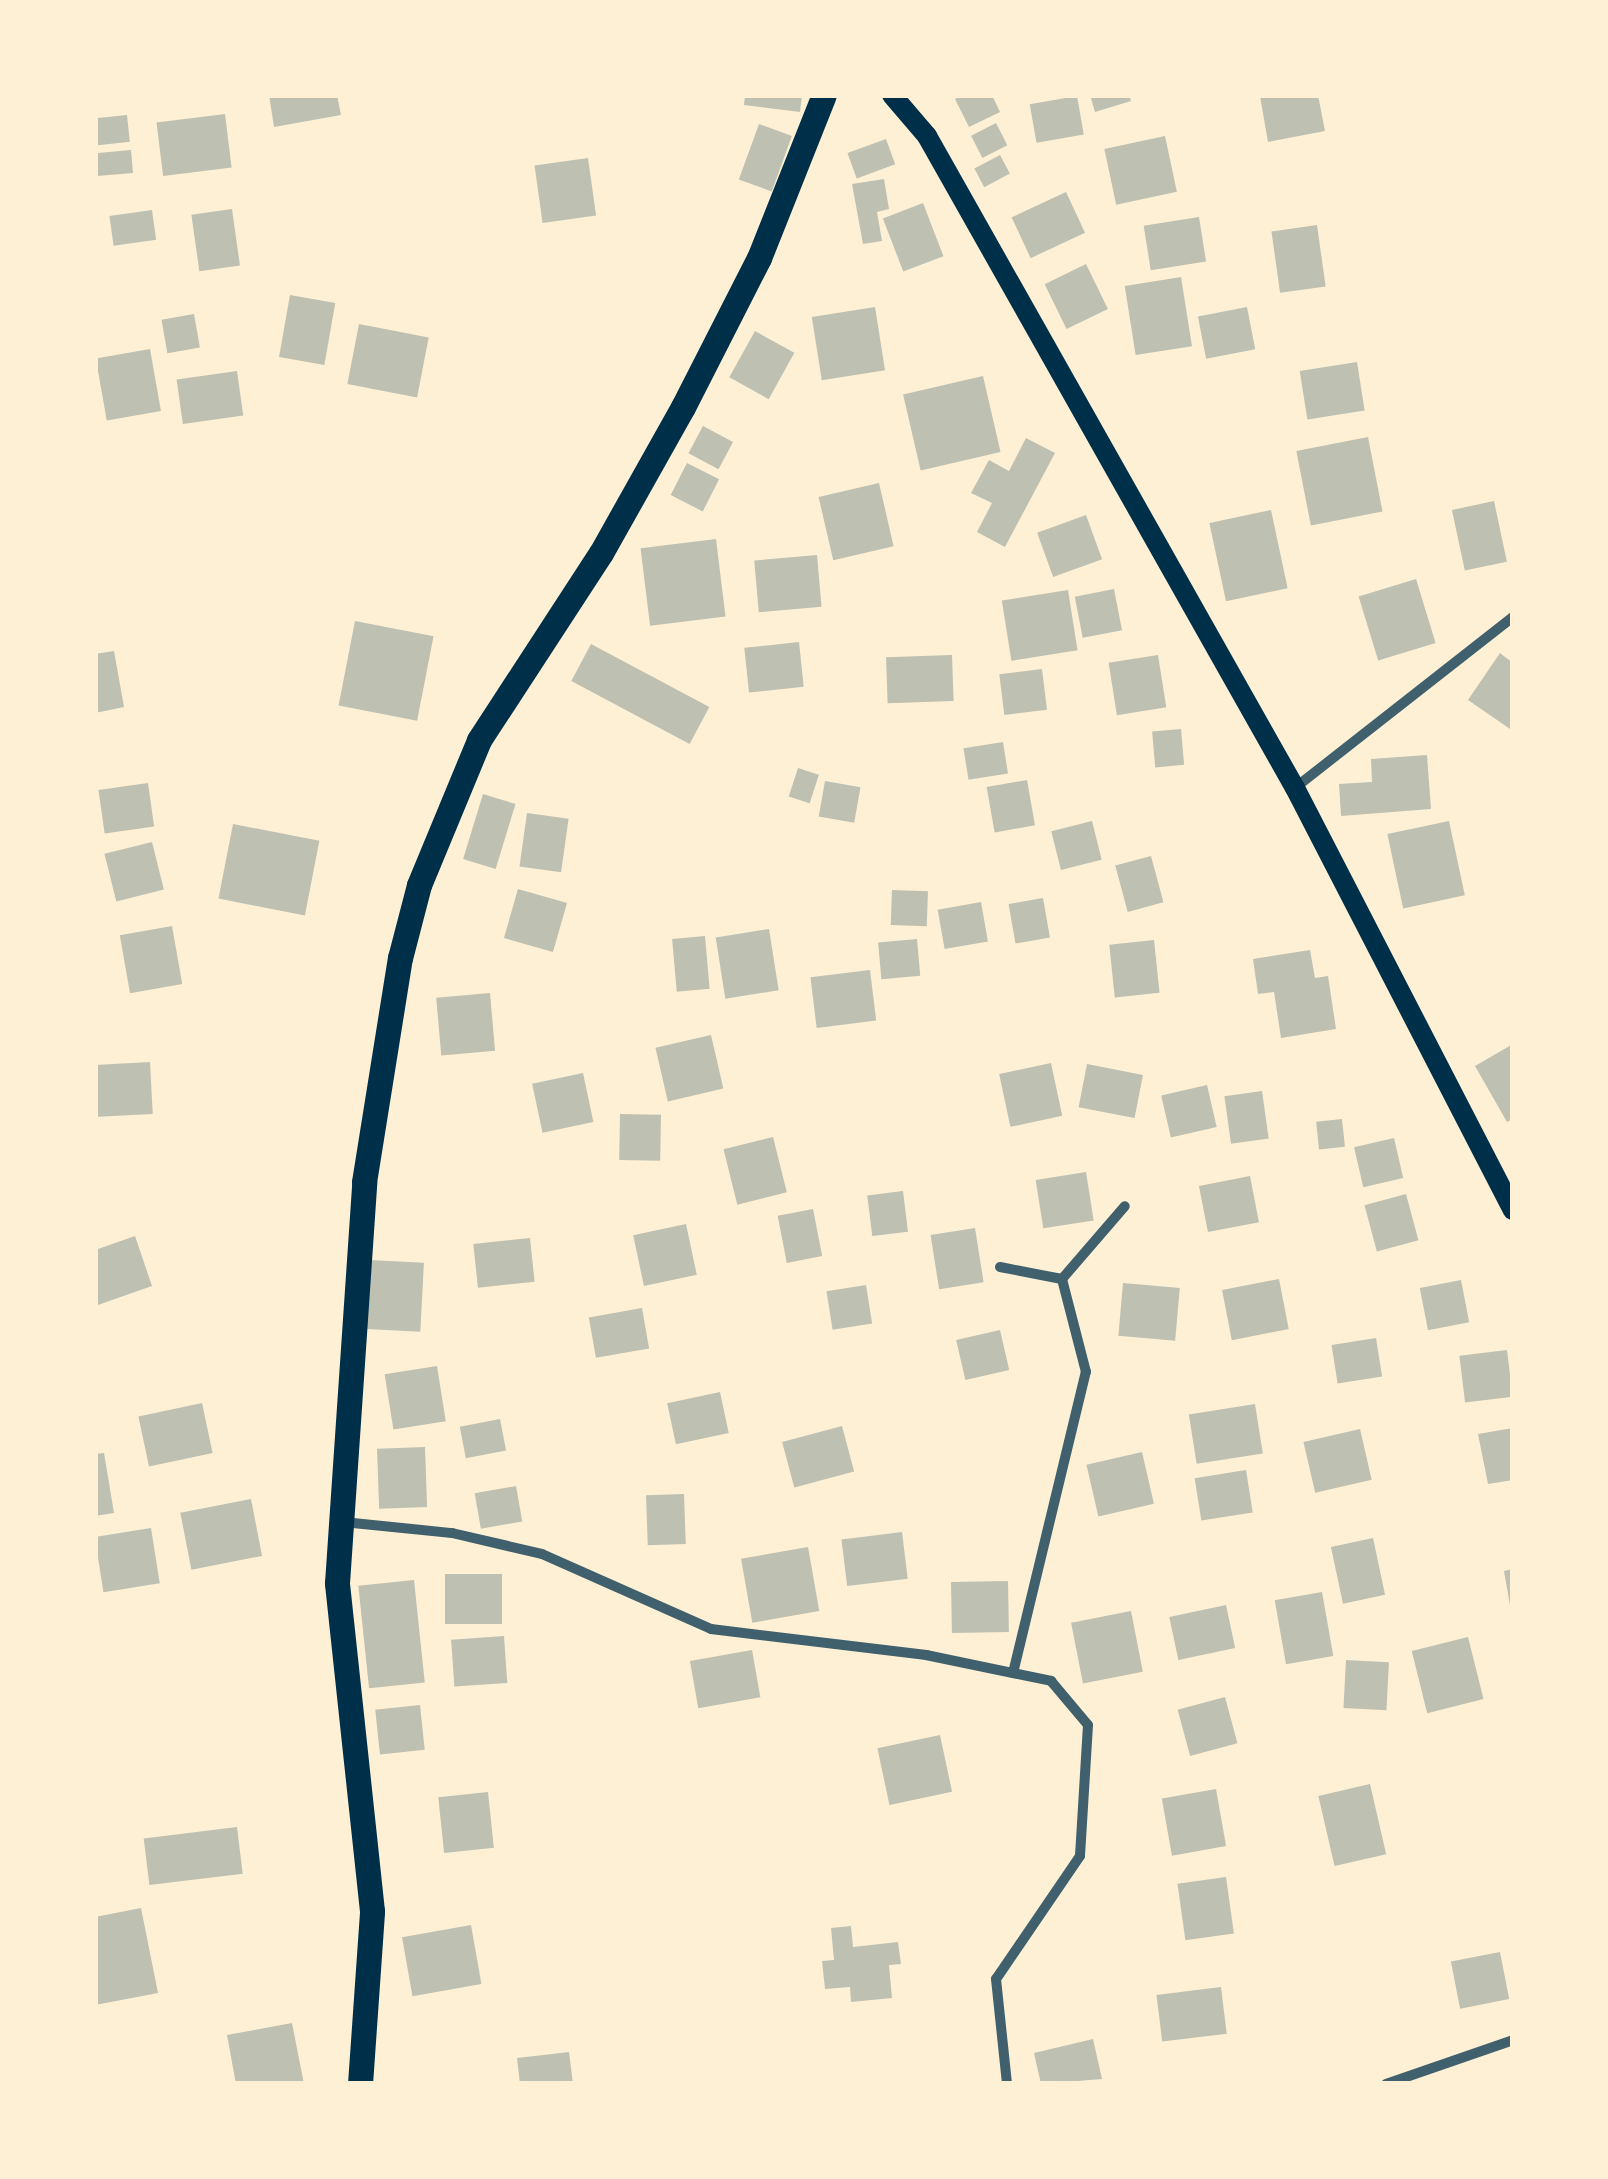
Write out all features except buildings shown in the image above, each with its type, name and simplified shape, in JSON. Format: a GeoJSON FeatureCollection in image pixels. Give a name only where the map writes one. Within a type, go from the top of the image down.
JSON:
{"type":"FeatureCollection","features":[{"type":"Feature","properties":{"kind":"main road"},"geometry":{"type":"LineString","coordinates":[[360,2084],[372,1911],[340,1656],[341,1522],[364,1182],[396,976],[418,885],[479,740],[601,553],[692,390],[759,258],[824,95]]}},
{"type":"Feature","properties":{"kind":"main road"},"geometry":{"type":"LineString","coordinates":[[892,95],[927,136],[1295,788],[1513,1210]]}},
{"type":"Feature","properties":{"kind":"street"},"geometry":{"type":"LineString","coordinates":[[1295,788],[1513,617]]}},
{"type":"Feature","properties":{"kind":"street"},"geometry":{"type":"LineString","coordinates":[[1062,1279],[1125,1206]]}},
{"type":"Feature","properties":{"kind":"street"},"geometry":{"type":"LineString","coordinates":[[1000,1266],[1062,1279]]}},
{"type":"Feature","properties":{"kind":"street"},"geometry":{"type":"LineString","coordinates":[[1012,1673],[1086,1372],[1062,1279]]}},
{"type":"Feature","properties":{"kind":"street"},"geometry":{"type":"LineString","coordinates":[[341,1522],[452,1533],[542,1554],[711,1629],[1051,1681],[1088,1725],[1080,1856],[996,1979],[1007,2084]]}},
{"type":"Feature","properties":{"kind":"street"},"geometry":{"type":"LineString","coordinates":[[1386,2084],[1513,2040]]}}]}
